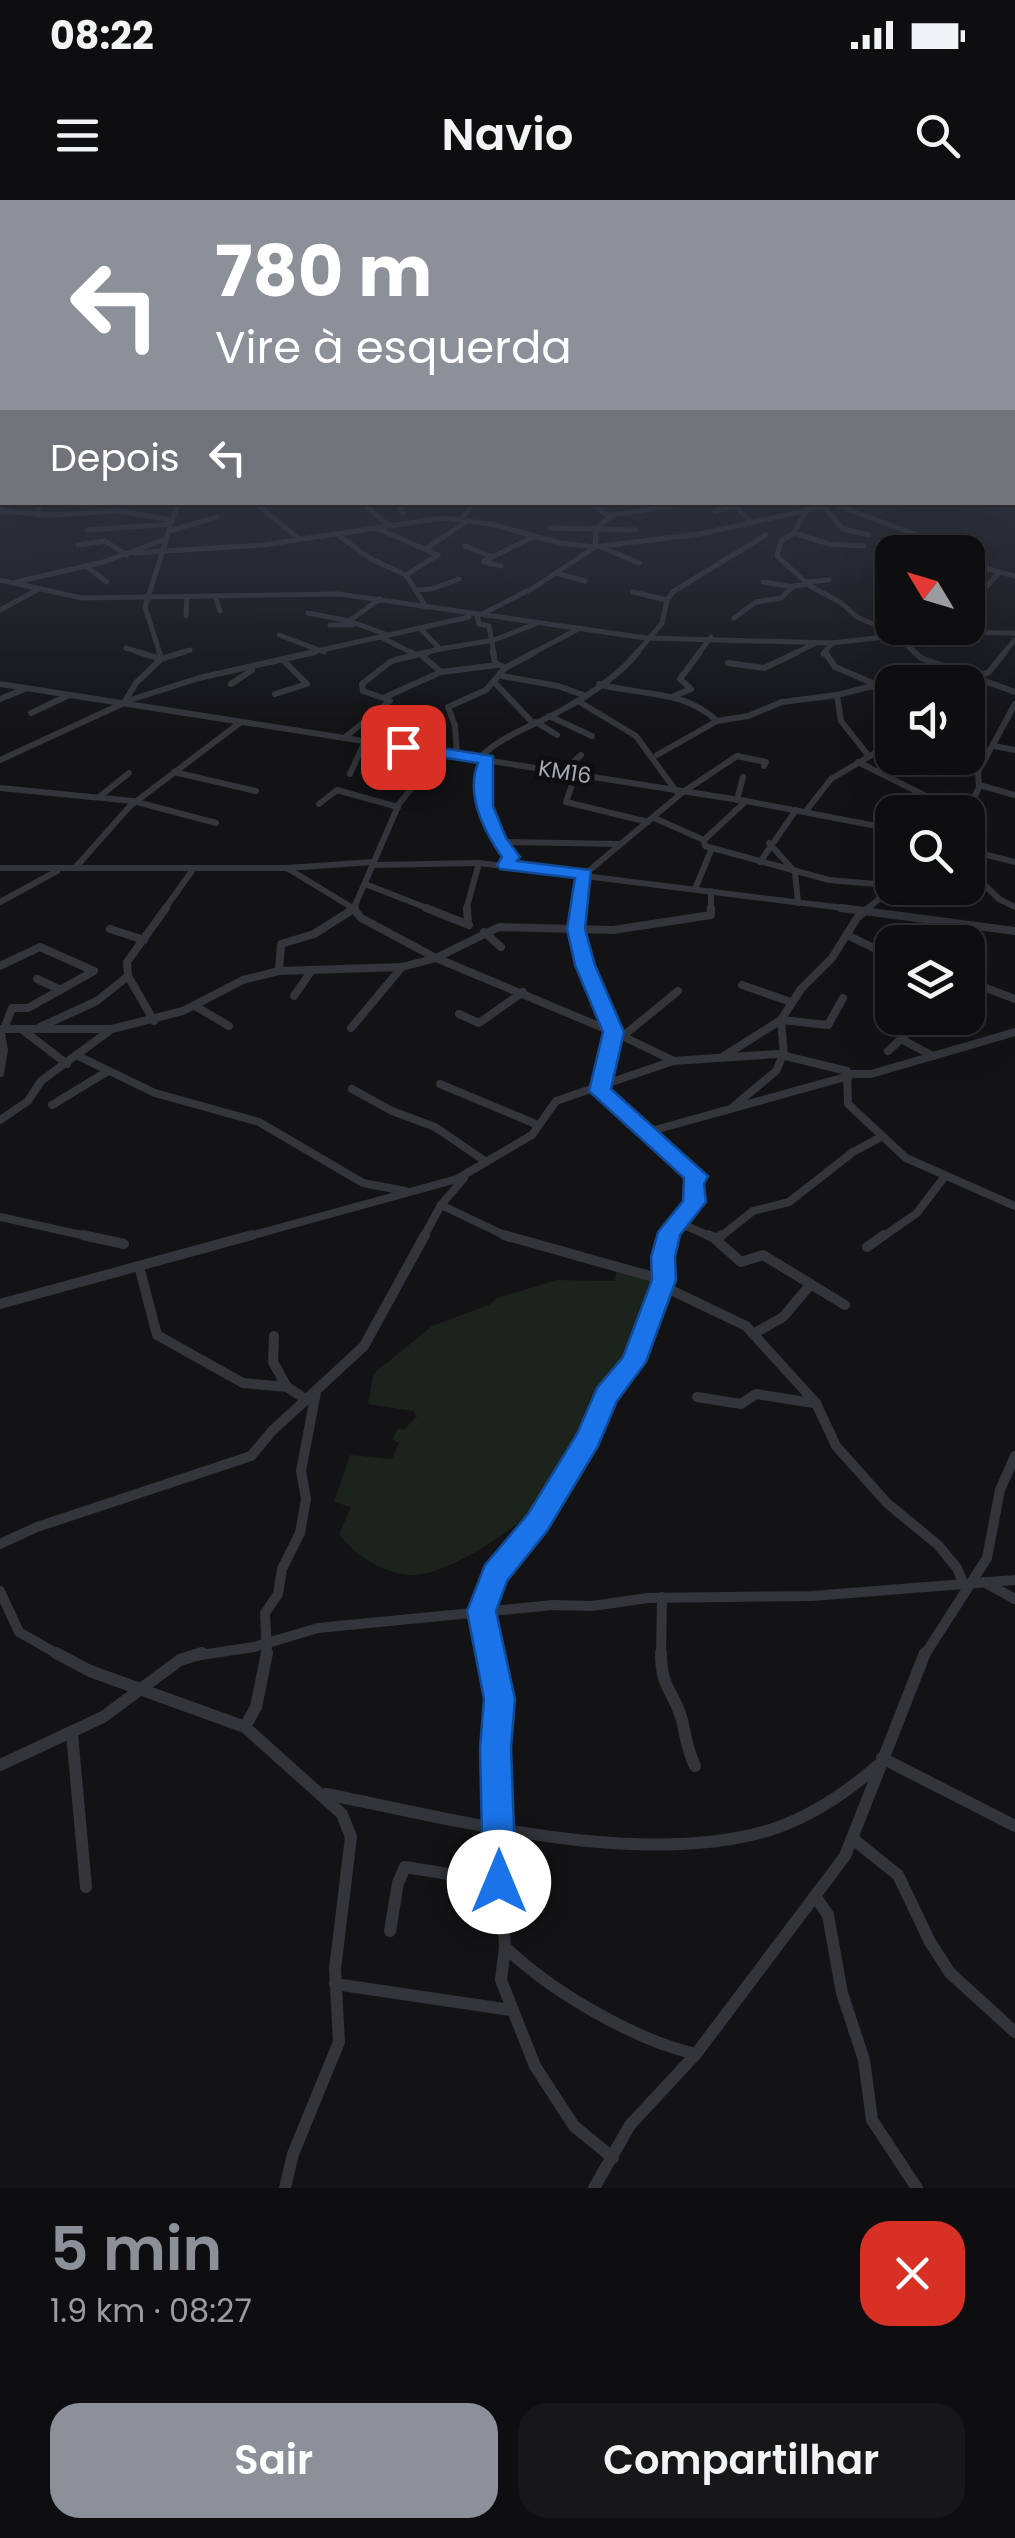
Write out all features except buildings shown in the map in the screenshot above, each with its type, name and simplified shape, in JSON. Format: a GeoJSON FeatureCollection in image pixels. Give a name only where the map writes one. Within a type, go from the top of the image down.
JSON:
{"type":"FeatureCollection","features":[{"type":"Feature","properties":{"kind":"street"},"geometry":{"type":"LineString","coordinates":[[112,545],[130,554],[254,545]]}},
{"type":"Feature","properties":{"kind":"street"},"geometry":{"type":"LineString","coordinates":[[12,584],[152,545]]}},
{"type":"Feature","properties":{"kind":"street"},"geometry":{"type":"LineString","coordinates":[[161,658],[146,610],[164,545]]}},
{"type":"Feature","properties":{"kind":"street"},"geometry":{"type":"LineString","coordinates":[[351,545],[371,559],[406,574],[426,608]]}},
{"type":"Feature","properties":{"kind":"street"},"geometry":{"type":"LineString","coordinates":[[406,574],[438,557],[413,545]]}},
{"type":"Feature","properties":{"kind":"street"},"geometry":{"type":"LineString","coordinates":[[425,550],[432,545]]}},
{"type":"Feature","properties":{"kind":"street"},"geometry":{"type":"LineString","coordinates":[[500,566],[482,562],[516,545]]}},
{"type":"Feature","properties":{"kind":"street"},"geometry":{"type":"LineString","coordinates":[[581,545],[639,563]]}},
{"type":"Feature","properties":{"kind":"street"},"geometry":{"type":"LineString","coordinates":[[0,760],[128,701],[199,678],[477,614],[598,548],[625,545]]}},
{"type":"Feature","properties":{"kind":"street"},"geometry":{"type":"LineString","coordinates":[[506,865],[511,857],[484,806],[484,757],[498,739],[582,698],[628,664],[662,623],[667,600],[674,591],[750,545]]}},
{"type":"Feature","properties":{"kind":"street"},"geometry":{"type":"LineString","coordinates":[[780,545],[780,560],[807,583],[874,624]]}},
{"type":"Feature","properties":{"kind":"street"},"geometry":{"type":"LineString","coordinates":[[843,545],[864,546]]}},
{"type":"Feature","properties":{"kind":"street"},"geometry":{"type":"LineString","coordinates":[[465,546],[492,557]]}},
{"type":"Feature","properties":{"kind":"street"},"geometry":{"type":"LineString","coordinates":[[227,549],[235,558]]}},
{"type":"Feature","properties":{"kind":"street"},"geometry":{"type":"LineString","coordinates":[[86,566],[107,582]]}},
{"type":"Feature","properties":{"kind":"street"},"geometry":{"type":"LineString","coordinates":[[985,566],[1015,576]]}},
{"type":"Feature","properties":{"kind":"street"},"geometry":{"type":"LineString","coordinates":[[985,587],[998,573]]}},
{"type":"Feature","properties":{"kind":"street"},"geometry":{"type":"LineString","coordinates":[[556,574],[585,581]]}},
{"type":"Feature","properties":{"kind":"street"},"geometry":{"type":"LineString","coordinates":[[415,590],[432,589],[459,579]]}},
{"type":"Feature","properties":{"kind":"street"},"geometry":{"type":"LineString","coordinates":[[763,582],[793,586],[828,580]]}},
{"type":"Feature","properties":{"kind":"street"},"geometry":{"type":"LineString","coordinates":[[0,583],[82,598],[332,594],[646,638],[832,643],[875,638]]}},
{"type":"Feature","properties":{"kind":"street"},"geometry":{"type":"LineString","coordinates":[[734,618],[756,602],[782,598],[793,586]]}},
{"type":"Feature","properties":{"kind":"street"},"geometry":{"type":"LineString","coordinates":[[0,610],[40,589]]}},
{"type":"Feature","properties":{"kind":"street"},"geometry":{"type":"LineString","coordinates":[[633,592],[667,600]]}},
{"type":"Feature","properties":{"kind":"street"},"geometry":{"type":"LineString","coordinates":[[216,596],[220,611]]}},
{"type":"Feature","properties":{"kind":"street"},"geometry":{"type":"LineString","coordinates":[[186,616],[187,598]]}},
{"type":"Feature","properties":{"kind":"street"},"geometry":{"type":"LineString","coordinates":[[350,621],[380,599]]}},
{"type":"Feature","properties":{"kind":"street"},"geometry":{"type":"LineString","coordinates":[[308,613],[361,624],[418,654],[441,672]]}},
{"type":"Feature","properties":{"kind":"street"},"geometry":{"type":"LineString","coordinates":[[477,614],[478,623],[489,626],[497,664],[504,672],[558,686],[629,726],[657,755],[680,791]]}},
{"type":"Feature","properties":{"kind":"street"},"geometry":{"type":"LineString","coordinates":[[600,631],[609,619]]}},
{"type":"Feature","properties":{"kind":"street"},"geometry":{"type":"LineString","coordinates":[[344,738],[390,701],[363,691],[362,684],[390,662],[440,648],[494,640],[540,622]]}},
{"type":"Feature","properties":{"kind":"street"},"geometry":{"type":"LineString","coordinates":[[330,625],[361,624]]}},
{"type":"Feature","properties":{"kind":"street"},"geometry":{"type":"LineString","coordinates":[[420,628],[440,648]]}},
{"type":"Feature","properties":{"kind":"street"},"geometry":{"type":"LineString","coordinates":[[457,755],[455,726],[448,707],[496,683],[504,672],[580,628]]}},
{"type":"Feature","properties":{"kind":"street"},"geometry":{"type":"LineString","coordinates":[[279,634],[324,652]]}},
{"type":"Feature","properties":{"kind":"street"},"geometry":{"type":"LineString","coordinates":[[985,635],[1015,636]]}},
{"type":"Feature","properties":{"kind":"street"},"geometry":{"type":"LineString","coordinates":[[985,674],[1015,636]]}},
{"type":"Feature","properties":{"kind":"street"},"geometry":{"type":"LineString","coordinates":[[674,696],[690,689],[680,679],[711,637]]}},
{"type":"Feature","properties":{"kind":"street"},"geometry":{"type":"LineString","coordinates":[[728,663],[764,668],[820,642]]}},
{"type":"Feature","properties":{"kind":"street"},"geometry":{"type":"LineString","coordinates":[[832,643],[823,654],[832,665],[875,684]]}},
{"type":"Feature","properties":{"kind":"street"},"geometry":{"type":"LineString","coordinates":[[905,645],[935,665]]}},
{"type":"Feature","properties":{"kind":"street"},"geometry":{"type":"LineString","coordinates":[[126,648],[161,658]]}},
{"type":"Feature","properties":{"kind":"street"},"geometry":{"type":"LineString","coordinates":[[128,701],[136,683],[161,658],[190,650]]}},
{"type":"Feature","properties":{"kind":"street"},"geometry":{"type":"LineString","coordinates":[[275,694],[307,684],[284,661]]}},
{"type":"Feature","properties":{"kind":"street"},"geometry":{"type":"LineString","coordinates":[[383,698],[441,672],[497,664]]}},
{"type":"Feature","properties":{"kind":"street"},"geometry":{"type":"LineString","coordinates":[[231,684],[254,668]]}},
{"type":"Feature","properties":{"kind":"street"},"geometry":{"type":"LineString","coordinates":[[985,681],[1015,692]]}},
{"type":"Feature","properties":{"kind":"street"},"geometry":{"type":"LineString","coordinates":[[496,683],[535,723],[557,735]]}},
{"type":"Feature","properties":{"kind":"street","name":"KM16"},"geometry":{"type":"LineString","coordinates":[[0,684],[484,757],[875,825]]}},
{"type":"Feature","properties":{"kind":"street"},"geometry":{"type":"LineString","coordinates":[[599,684],[632,694],[651,691],[674,696],[701,706],[717,720]]}},
{"type":"Feature","properties":{"kind":"street"},"geometry":{"type":"LineString","coordinates":[[657,755],[717,720],[748,716],[788,700],[875,686]]}},
{"type":"Feature","properties":{"kind":"street"},"geometry":{"type":"LineString","coordinates":[[0,699],[27,688]]}},
{"type":"Feature","properties":{"kind":"street"},"geometry":{"type":"LineString","coordinates":[[31,713],[70,695]]}},
{"type":"Feature","properties":{"kind":"street"},"geometry":{"type":"LineString","coordinates":[[837,695],[841,721],[868,756]]}},
{"type":"Feature","properties":{"kind":"street"},"geometry":{"type":"LineString","coordinates":[[985,761],[1015,704]]}},
{"type":"Feature","properties":{"kind":"street"},"geometry":{"type":"LineString","coordinates":[[550,716],[592,736]]}},
{"type":"Feature","properties":{"kind":"street"},"geometry":{"type":"LineString","coordinates":[[75,868],[107,826],[134,801],[241,722]]}},
{"type":"Feature","properties":{"kind":"street"},"geometry":{"type":"LineString","coordinates":[[350,774],[365,741]]}},
{"type":"Feature","properties":{"kind":"street"},"geometry":{"type":"LineString","coordinates":[[994,746],[1015,750]]}},
{"type":"Feature","properties":{"kind":"street"},"geometry":{"type":"LineString","coordinates":[[279,971],[281,944],[314,934],[355,910],[378,845],[398,807],[440,752]]}},
{"type":"Feature","properties":{"kind":"street"},"geometry":{"type":"LineString","coordinates":[[806,811],[809,801],[828,783],[875,752]]}},
{"type":"Feature","properties":{"kind":"street"},"geometry":{"type":"LineString","coordinates":[[563,772],[581,755]]}},
{"type":"Feature","properties":{"kind":"street"},"geometry":{"type":"LineString","coordinates":[[618,1034],[585,965],[576,929],[585,874],[680,791],[737,756],[766,762],[764,766]]}},
{"type":"Feature","properties":{"kind":"street"},"geometry":{"type":"LineString","coordinates":[[858,762],[924,795]]}},
{"type":"Feature","properties":{"kind":"street"},"geometry":{"type":"LineString","coordinates":[[174,772],[256,792]]}},
{"type":"Feature","properties":{"kind":"street"},"geometry":{"type":"LineString","coordinates":[[99,798],[129,774]]}},
{"type":"Feature","properties":{"kind":"street"},"geometry":{"type":"LineString","coordinates":[[576,774],[566,802],[651,820],[704,840]]}},
{"type":"Feature","properties":{"kind":"street"},"geometry":{"type":"LineString","coordinates":[[974,795],[978,775]]}},
{"type":"Feature","properties":{"kind":"street"},"geometry":{"type":"LineString","coordinates":[[704,840],[741,800],[742,778]]}},
{"type":"Feature","properties":{"kind":"street"},"geometry":{"type":"LineString","coordinates":[[978,785],[1015,795]]}},
{"type":"Feature","properties":{"kind":"street"},"geometry":{"type":"LineString","coordinates":[[0,788],[134,801],[216,824]]}},
{"type":"Feature","properties":{"kind":"street"},"geometry":{"type":"LineString","coordinates":[[319,804],[337,790],[398,807]]}},
{"type":"Feature","properties":{"kind":"street"},"geometry":{"type":"LineString","coordinates":[[760,862],[769,843],[796,810]]}},
{"type":"Feature","properties":{"kind":"street"},"geometry":{"type":"LineString","coordinates":[[704,840],[705,846],[795,872],[875,884]]}},
{"type":"Feature","properties":{"kind":"street"},"geometry":{"type":"LineString","coordinates":[[501,842],[620,844]]}},
{"type":"Feature","properties":{"kind":"street"},"geometry":{"type":"LineString","coordinates":[[769,843],[795,872],[798,903]]}},
{"type":"Feature","properties":{"kind":"street"},"geometry":{"type":"LineString","coordinates":[[695,889],[712,848]]}},
{"type":"Feature","properties":{"kind":"street"},"geometry":{"type":"LineString","coordinates":[[1002,857],[1015,852]]}},
{"type":"Feature","properties":{"kind":"street"},"geometry":{"type":"LineString","coordinates":[[985,853],[1015,862]]}},
{"type":"Feature","properties":{"kind":"street"},"geometry":{"type":"LineString","coordinates":[[468,924],[464,914],[479,864]]}},
{"type":"Feature","properties":{"kind":"street"},"geometry":{"type":"LineString","coordinates":[[0,868],[506,865],[1015,931]]}},
{"type":"Feature","properties":{"kind":"street"},"geometry":{"type":"LineString","coordinates":[[0,902],[64,868]]}},
{"type":"Feature","properties":{"kind":"street"},"geometry":{"type":"LineString","coordinates":[[154,1021],[128,976],[127,962],[194,868]]}},
{"type":"Feature","properties":{"kind":"street"},"geometry":{"type":"LineString","coordinates":[[287,868],[355,910],[361,918],[436,958],[523,992],[674,1061]]}},
{"type":"Feature","properties":{"kind":"street"},"geometry":{"type":"LineString","coordinates":[[366,884],[468,924],[500,947]]}},
{"type":"Feature","properties":{"kind":"street"},"geometry":{"type":"LineString","coordinates":[[985,884],[999,899],[1015,907]]}},
{"type":"Feature","properties":{"kind":"street"},"geometry":{"type":"LineString","coordinates":[[1,1032],[112,1030],[154,1021],[195,1006],[243,980],[279,971],[402,967],[436,958],[482,932],[504,926],[613,930],[711,915],[711,891]]}},
{"type":"Feature","properties":{"kind":"street"},"geometry":{"type":"LineString","coordinates":[[722,1056],[781,1020],[791,1002],[832,958],[864,911],[875,902]]}},
{"type":"Feature","properties":{"kind":"street"},"geometry":{"type":"LineString","coordinates":[[110,929],[144,940]]}},
{"type":"Feature","properties":{"kind":"street"},"geometry":{"type":"LineString","coordinates":[[848,934],[875,948]]}},
{"type":"Feature","properties":{"kind":"street"},"geometry":{"type":"LineString","coordinates":[[0,966],[40,947],[94,970],[28,1008],[12,1008],[1,1032],[0,1073]]}},
{"type":"Feature","properties":{"kind":"street"},"geometry":{"type":"LineString","coordinates":[[352,1028],[402,967]]}},
{"type":"Feature","properties":{"kind":"street"},"geometry":{"type":"LineString","coordinates":[[294,996],[312,970]]}},
{"type":"Feature","properties":{"kind":"street"},"geometry":{"type":"LineString","coordinates":[[30,1030],[97,1001],[128,976]]}},
{"type":"Feature","properties":{"kind":"street"},"geometry":{"type":"LineString","coordinates":[[37,979],[61,990]]}},
{"type":"Feature","properties":{"kind":"street"},"geometry":{"type":"LineString","coordinates":[[742,985],[791,1002]]}},
{"type":"Feature","properties":{"kind":"street"},"geometry":{"type":"LineString","coordinates":[[985,988],[1015,999]]}},
{"type":"Feature","properties":{"kind":"street"},"geometry":{"type":"LineString","coordinates":[[612,2158],[574,2126],[535,2066],[500,1980],[505,1948],[499,1882],[496,1748],[500,1699],[481,1611],[495,1574],[538,1522],[588,1439],[606,1396],[634,1362],[664,1280],[663,1257],[670,1232],[694,1202],[696,1174],[603,1096],[599,1085],[618,1034],[678,991]]}},
{"type":"Feature","properties":{"kind":"street"},"geometry":{"type":"LineString","coordinates":[[458,1014],[479,1022],[523,992]]}},
{"type":"Feature","properties":{"kind":"street"},"geometry":{"type":"LineString","coordinates":[[781,1020],[828,1024],[843,998]]}},
{"type":"Feature","properties":{"kind":"street"},"geometry":{"type":"LineString","coordinates":[[195,1006],[228,1026]]}},
{"type":"Feature","properties":{"kind":"street"},"geometry":{"type":"LineString","coordinates":[[727,1112],[776,1072],[783,1055],[781,1020]]}},
{"type":"Feature","properties":{"kind":"street"},"geometry":{"type":"LineString","coordinates":[[30,1030],[67,1064]]}},
{"type":"Feature","properties":{"kind":"street"},"geometry":{"type":"LineString","coordinates":[[0,1120],[28,1101],[42,1081],[112,1030]]}},
{"type":"Feature","properties":{"kind":"street"},"geometry":{"type":"LineString","coordinates":[[644,1133],[1015,1032]]}},
{"type":"Feature","properties":{"kind":"street"},"geometry":{"type":"LineString","coordinates":[[888,1052],[905,1035]]}},
{"type":"Feature","properties":{"kind":"street"},"geometry":{"type":"LineString","coordinates":[[901,1039],[933,1056]]}},
{"type":"Feature","properties":{"kind":"street"},"geometry":{"type":"LineString","coordinates":[[76,1055],[156,1093],[259,1122],[362,1183],[386,1190],[418,1192]]}},
{"type":"Feature","properties":{"kind":"street"},"geometry":{"type":"LineString","coordinates":[[0,1544],[37,1527],[246,1459],[364,1346],[441,1205],[465,1176],[485,1160],[528,1138],[553,1103],[674,1061],[722,1056],[783,1055],[849,1075]]}},
{"type":"Feature","properties":{"kind":"street"},"geometry":{"type":"LineString","coordinates":[[52,1105],[108,1071]]}},
{"type":"Feature","properties":{"kind":"street"},"geometry":{"type":"LineString","coordinates":[[849,1075],[848,1104],[906,1158],[1015,1206]]}},
{"type":"Feature","properties":{"kind":"street"},"geometry":{"type":"LineString","coordinates":[[440,1084],[538,1125]]}},
{"type":"Feature","properties":{"kind":"street"},"geometry":{"type":"LineString","coordinates":[[352,1089],[392,1111],[436,1127],[485,1160]]}},
{"type":"Feature","properties":{"kind":"street"},"geometry":{"type":"LineString","coordinates":[[715,1239],[752,1211],[789,1202],[856,1150],[881,1137]]}},
{"type":"Feature","properties":{"kind":"street"},"geometry":{"type":"LineString","coordinates":[[0,1304],[465,1176]]}},
{"type":"Feature","properties":{"kind":"street"},"geometry":{"type":"LineString","coordinates":[[867,1247],[917,1213],[945,1176]]}},
{"type":"Feature","properties":{"kind":"street"},"geometry":{"type":"LineString","coordinates":[[441,1205],[500,1236],[583,1260],[644,1268],[685,1297],[738,1318],[816,1403],[836,1446],[888,1503],[938,1544],[972,1582],[1015,1599]]}},
{"type":"Feature","properties":{"kind":"street"},"geometry":{"type":"LineString","coordinates":[[0,1216],[124,1244]]}},
{"type":"Feature","properties":{"kind":"street"},"geometry":{"type":"LineString","coordinates":[[679,1223],[715,1239],[742,1262],[761,1254],[845,1305]]}},
{"type":"Feature","properties":{"kind":"street"},"geometry":{"type":"LineString","coordinates":[[644,1268],[663,1257]]}},
{"type":"Feature","properties":{"kind":"street"},"geometry":{"type":"LineString","coordinates":[[139,1266],[148,1312],[158,1335],[243,1384],[287,1387],[312,1396]]}},
{"type":"Feature","properties":{"kind":"street"},"geometry":{"type":"LineString","coordinates":[[754,1334],[783,1317],[811,1284]]}},
{"type":"Feature","properties":{"kind":"street"},"geometry":{"type":"LineString","coordinates":[[274,1336],[273,1362],[287,1387]]}},
{"type":"Feature","properties":{"kind":"street"},"geometry":{"type":"LineString","coordinates":[[696,1397],[741,1404],[756,1394],[816,1403]]}},
{"type":"Feature","properties":{"kind":"street"},"geometry":{"type":"LineString","coordinates":[[245,1727],[264,1678],[265,1613],[278,1594],[282,1569],[300,1533],[306,1505],[302,1470],[312,1396]]}},
{"type":"Feature","properties":{"kind":"street"},"geometry":{"type":"LineString","coordinates":[[594,2188],[630,2125],[696,2054],[853,1840],[880,1761],[925,1652],[986,1558],[1000,1490],[1015,1456]]}},
{"type":"Feature","properties":{"kind":"street"},"geometry":{"type":"LineString","coordinates":[[0,1765],[103,1717],[192,1655],[267,1644],[318,1628],[662,1598],[783,1597],[1015,1580]]}},
{"type":"Feature","properties":{"kind":"street"},"geometry":{"type":"LineString","coordinates":[[0,1591],[19,1632],[90,1671],[245,1727],[337,1806],[350,1837],[335,1984],[339,2042],[293,2154],[285,2188]]}},
{"type":"Feature","properties":{"kind":"street"},"geometry":{"type":"LineString","coordinates":[[662,1598],[661,1680],[682,1717],[686,1748],[695,1766]]}},
{"type":"Feature","properties":{"kind":"street"},"geometry":{"type":"LineString","coordinates":[[72,1734],[86,1887]]}},
{"type":"Feature","properties":{"kind":"street"},"geometry":{"type":"LineString","coordinates":[[320,1793],[631,1842],[744,1836],[815,1811],[859,1783],[880,1761]]}},
{"type":"Feature","properties":{"kind":"street"},"geometry":{"type":"LineString","coordinates":[[880,1761],[1015,1826]]}},
{"type":"Feature","properties":{"kind":"street"},"geometry":{"type":"LineString","coordinates":[[853,1840],[898,1875],[930,1942],[950,1973],[1015,2032]]}},
{"type":"Feature","properties":{"kind":"street"},"geometry":{"type":"LineString","coordinates":[[390,1930],[398,1883],[406,1866],[499,1882]]}},
{"type":"Feature","properties":{"kind":"street"},"geometry":{"type":"LineString","coordinates":[[815,1896],[830,1925],[842,1993],[864,2060],[872,2120],[917,2188]]}},
{"type":"Feature","properties":{"kind":"street"},"geometry":{"type":"LineString","coordinates":[[505,1948],[526,1968],[666,2048],[696,2054]]}},
{"type":"Feature","properties":{"kind":"street"},"geometry":{"type":"LineString","coordinates":[[335,1984],[511,2010]]}},
{"type":"Feature","properties":{"kind":"shaded area"},"geometry":{"type":"Polygon","coordinates":[[[617,1268],[661,1280],[654,1305],[626,1367],[595,1408],[561,1472],[536,1507],[477,1551],[424,1574],[389,1571],[353,1549],[339,1534],[351,1507],[334,1502],[350,1455],[392,1459],[399,1443],[392,1439],[398,1428],[403,1430],[417,1417],[413,1411],[368,1404],[373,1375],[432,1326],[491,1304],[497,1298],[557,1280],[615,1281],[617,1268]]]}},
{"type":"Feature","properties":{"kind":"route"},"geometry":{"type":"LineString","coordinates":[[403,747],[488,760],[483,771],[484,806],[511,857],[506,865],[585,874],[576,929],[585,965],[614,1032],[600,1091],[658,1146],[696,1174],[694,1202],[670,1232],[663,1257],[664,1280],[634,1362],[602,1402],[588,1439],[538,1522],[495,1574],[481,1611],[500,1699],[496,1733],[499,1882]]}}]}
